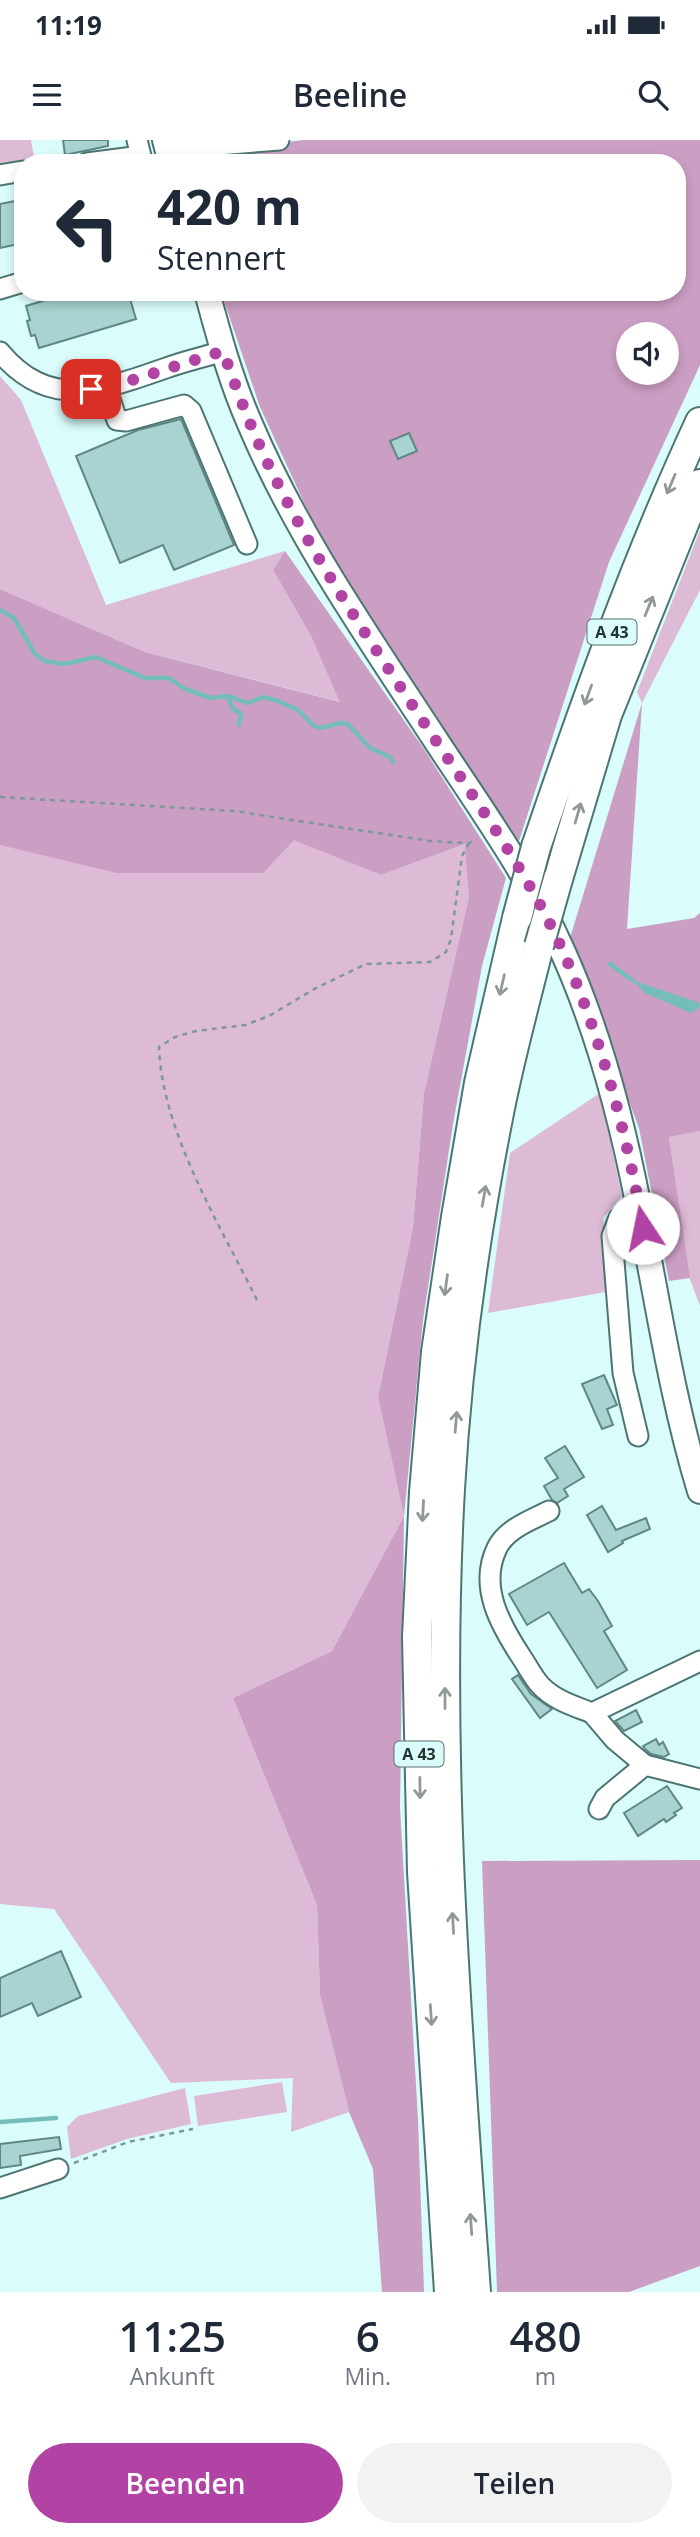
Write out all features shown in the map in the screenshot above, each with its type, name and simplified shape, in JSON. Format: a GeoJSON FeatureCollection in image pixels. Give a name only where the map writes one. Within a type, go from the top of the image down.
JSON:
{"type":"FeatureCollection","features":[{"type":"Feature","properties":{"kind":"highway","name":"A 43"},"geometry":{"type":"LineString","coordinates":[[449,2292],[422,1872],[417,1637],[436,1352],[479,1083],[536,847],[621,606],[700,422]]}},
{"type":"Feature","properties":{"kind":"highway","name":"A 43"},"geometry":{"type":"LineString","coordinates":[[476,2292],[445,1790],[444,1640],[450,1488],[460,1373],[480,1222],[498,1116],[539,946],[607,715],[700,484]]}},
{"type":"Feature","properties":{"kind":"main road"},"geometry":{"type":"LineString","coordinates":[[209,301],[223,351],[248,421],[299,525],[354,616],[496,831],[561,947],[601,1053],[639,1206],[673,1386],[700,1491]]}},
{"type":"Feature","properties":{"kind":"street"},"geometry":{"type":"LineString","coordinates":[[168,150],[279,140]]}},
{"type":"Feature","properties":{"kind":"street"},"geometry":{"type":"LineString","coordinates":[[0,352],[11,365],[38,384],[57,390],[75,391],[106,387],[223,351]]}},
{"type":"Feature","properties":{"kind":"street"},"geometry":{"type":"LineString","coordinates":[[106,387],[117,420],[125,421],[184,405],[191,411],[247,544]]}},
{"type":"Feature","properties":{"kind":"street"},"geometry":{"type":"LineString","coordinates":[[638,1436],[623,1373],[611,1236],[619,1218],[639,1206]]}},
{"type":"Feature","properties":{"kind":"street"},"geometry":{"type":"LineString","coordinates":[[549,1511],[514,1529],[498,1546],[491,1569],[493,1601],[501,1626],[540,1685],[566,1703],[592,1713],[615,1740],[645,1765],[700,1779]]}},
{"type":"Feature","properties":{"kind":"street"},"geometry":{"type":"LineString","coordinates":[[592,1713],[700,1661]]}},
{"type":"Feature","properties":{"kind":"street"},"geometry":{"type":"LineString","coordinates":[[599,1809],[605,1798],[645,1765]]}},
{"type":"Feature","properties":{"kind":"street"},"geometry":{"type":"LineString","coordinates":[[0,2188],[58,2169]]}},
{"type":"Feature","properties":{"kind":"path"},"geometry":{"type":"LineString","coordinates":[[0,797],[234,811],[429,841],[468,843],[496,831]]}},
{"type":"Feature","properties":{"kind":"path"},"geometry":{"type":"LineString","coordinates":[[257,1300],[180,1143],[160,1065],[159,1047],[175,1037],[196,1031],[245,1025],[269,1016],[316,988],[366,964],[430,962],[446,952],[451,939],[462,856],[468,843]]}},
{"type":"Feature","properties":{"kind":"path"},"geometry":{"type":"LineString","coordinates":[[58,2169],[128,2142],[193,2129]]}},
{"type":"Feature","properties":{"kind":"shaded area"},"geometry":{"type":"Polygon","coordinates":[[[0,140],[31,140],[33,154],[14,154],[14,165],[0,169],[0,140]]]}},
{"type":"Feature","properties":{"kind":"shaded area"},"geometry":{"type":"Polygon","coordinates":[[[304,140],[700,140],[700,365],[609,562],[519,841],[420,697],[317,531],[260,407],[224,301],[686,301],[686,154],[194,154],[304,140]]]}},
{"type":"Feature","properties":{"kind":"shaded area"},"geometry":{"type":"Polygon","coordinates":[[[0,376],[21,400],[106,605],[285,551],[273,570],[311,636],[341,702],[145,652],[0,589],[0,376]]]}},
{"type":"Feature","properties":{"kind":"shaded area"},"geometry":{"type":"Polygon","coordinates":[[[700,530],[700,590],[642,703],[637,692],[700,530]]]}},
{"type":"Feature","properties":{"kind":"shaded area"},"geometry":{"type":"Polygon","coordinates":[[[285,551],[424,749],[506,878],[482,966],[453,1124],[423,1320],[404,1516],[378,1397],[413,1227],[424,1093],[469,897],[465,844],[381,875],[294,840],[263,873],[117,873],[0,845],[0,589],[145,652],[340,702],[311,636],[273,570],[285,551]]]}},
{"type":"Feature","properties":{"kind":"shaded area"},"geometry":{"type":"Polygon","coordinates":[[[642,703],[627,929],[694,918],[700,913],[700,1131],[669,1137],[690,1278],[669,1281],[639,1128],[569,941],[642,703]]]}},
{"type":"Feature","properties":{"kind":"shaded area"},"geometry":{"type":"Polygon","coordinates":[[[294,839],[381,875],[465,844],[471,881],[424,1093],[413,1227],[378,1397],[404,1516],[332,1651],[233,1698],[317,1905],[320,1995],[349,2112],[291,2132],[293,2078],[171,2083],[54,1909],[0,1904],[0,845],[17,848],[294,839]]]}},
{"type":"Feature","properties":{"kind":"shaded area"},"geometry":{"type":"Polygon","coordinates":[[[600,1093],[622,1196],[603,1218],[611,1291],[488,1313],[510,1153],[600,1093]]]}},
{"type":"Feature","properties":{"kind":"shaded area"},"geometry":{"type":"Polygon","coordinates":[[[700,1131],[700,1306],[689,1277],[669,1137],[700,1131]]]}},
{"type":"Feature","properties":{"kind":"shaded area"},"geometry":{"type":"Polygon","coordinates":[[[404,1516],[400,1808],[418,2120],[424,2292],[382,2292],[373,2169],[349,2112],[320,1995],[317,1905],[233,1698],[332,1651],[404,1516]]]}},
{"type":"Feature","properties":{"kind":"shaded area"},"geometry":{"type":"Polygon","coordinates":[[[700,1860],[700,2266],[629,2292],[497,2292],[482,1861],[700,1860]]]}},
{"type":"Feature","properties":{"kind":"shaded area"},"geometry":{"type":"Polygon","coordinates":[[[282,2082],[287,2112],[198,2126],[194,2096],[282,2082]]]}},
{"type":"Feature","properties":{"kind":"shaded area"},"geometry":{"type":"Polygon","coordinates":[[[185,2088],[191,2124],[127,2139],[71,2159],[67,2127],[78,2116],[185,2088]]]}},
{"type":"Feature","properties":{"kind":"water"},"geometry":{"type":"Polygon","coordinates":[[[632,980],[700,1003],[699,1008],[691,1013],[645,993],[632,980]]]}},
{"type":"Feature","properties":{"kind":"building"},"geometry":{"type":"Polygon","coordinates":[[[63,140],[108,140],[108,146],[65,154],[63,140]]]}},
{"type":"Feature","properties":{"kind":"building"},"geometry":{"type":"Polygon","coordinates":[[[14,201],[14,245],[0,248],[0,204],[14,201]]]}},
{"type":"Feature","properties":{"kind":"building"},"geometry":{"type":"Polygon","coordinates":[[[42,301],[131,301],[136,319],[39,348],[35,335],[31,336],[26,306],[42,301]]]}},
{"type":"Feature","properties":{"kind":"building"},"geometry":{"type":"Polygon","coordinates":[[[181,419],[234,545],[174,570],[163,545],[120,563],[76,456],[138,430],[181,419]]]}},
{"type":"Feature","properties":{"kind":"building"},"geometry":{"type":"Polygon","coordinates":[[[409,433],[417,451],[398,459],[390,441],[409,433]]]}},
{"type":"Feature","properties":{"kind":"building"},"geometry":{"type":"Polygon","coordinates":[[[604,1375],[617,1405],[607,1409],[613,1425],[602,1429],[582,1384],[604,1375]]]}},
{"type":"Feature","properties":{"kind":"building"},"geometry":{"type":"Polygon","coordinates":[[[565,1446],[584,1477],[564,1489],[568,1496],[557,1503],[552,1500],[544,1486],[558,1478],[545,1458],[565,1446]]]}},
{"type":"Feature","properties":{"kind":"building"},"geometry":{"type":"Polygon","coordinates":[[[602,1506],[616,1530],[646,1518],[650,1529],[622,1541],[623,1543],[608,1552],[587,1515],[602,1506]]]}},
{"type":"Feature","properties":{"kind":"building"},"geometry":{"type":"Polygon","coordinates":[[[564,1563],[582,1593],[589,1589],[598,1601],[612,1626],[604,1631],[627,1670],[597,1688],[549,1612],[527,1625],[509,1594],[564,1563]]]}},
{"type":"Feature","properties":{"kind":"building"},"geometry":{"type":"Polygon","coordinates":[[[518,1675],[531,1694],[552,1709],[540,1718],[512,1679],[518,1675]]]}},
{"type":"Feature","properties":{"kind":"building"},"geometry":{"type":"Polygon","coordinates":[[[636,1710],[642,1722],[624,1731],[615,1721],[636,1710]]]}},
{"type":"Feature","properties":{"kind":"building"},"geometry":{"type":"Polygon","coordinates":[[[656,1739],[659,1745],[663,1742],[669,1754],[664,1757],[651,1754],[645,1749],[643,1746],[656,1739]]]}},
{"type":"Feature","properties":{"kind":"building"},"geometry":{"type":"Polygon","coordinates":[[[667,1786],[682,1808],[666,1822],[664,1819],[638,1836],[624,1813],[667,1786]]]}},
{"type":"Feature","properties":{"kind":"building"},"geometry":{"type":"Polygon","coordinates":[[[61,1951],[81,1997],[38,2016],[32,2003],[0,2017],[0,1978],[61,1951]]]}},
{"type":"Feature","properties":{"kind":"building"},"geometry":{"type":"Polygon","coordinates":[[[59,2137],[61,2149],[20,2156],[21,2165],[0,2168],[0,2144],[59,2137]]]}},
{"type":"Feature","properties":{"kind":"waterway"},"geometry":{"type":"LineString","coordinates":[[0,610],[14,618],[35,654],[45,661],[64,664],[96,657],[145,678],[169,678],[185,689],[211,698],[228,696],[247,703],[264,697],[278,701],[298,710],[313,725],[320,728],[348,724],[370,748],[390,757],[393,762]]}},
{"type":"Feature","properties":{"kind":"waterway"},"geometry":{"type":"LineString","coordinates":[[228,697],[233,709],[241,714],[239,725]]}},
{"type":"Feature","properties":{"kind":"waterway"},"geometry":{"type":"LineString","coordinates":[[610,964],[632,980]]}},
{"type":"Feature","properties":{"kind":"waterway"},"geometry":{"type":"LineString","coordinates":[[0,2122],[56,2118]]}},
{"type":"Feature","properties":{"kind":"route"},"geometry":{"type":"LineString","coordinates":[[91,389],[126,382],[223,351],[248,421],[299,525],[354,616],[511,854],[561,947],[601,1053],[643,1228]]}}]}
